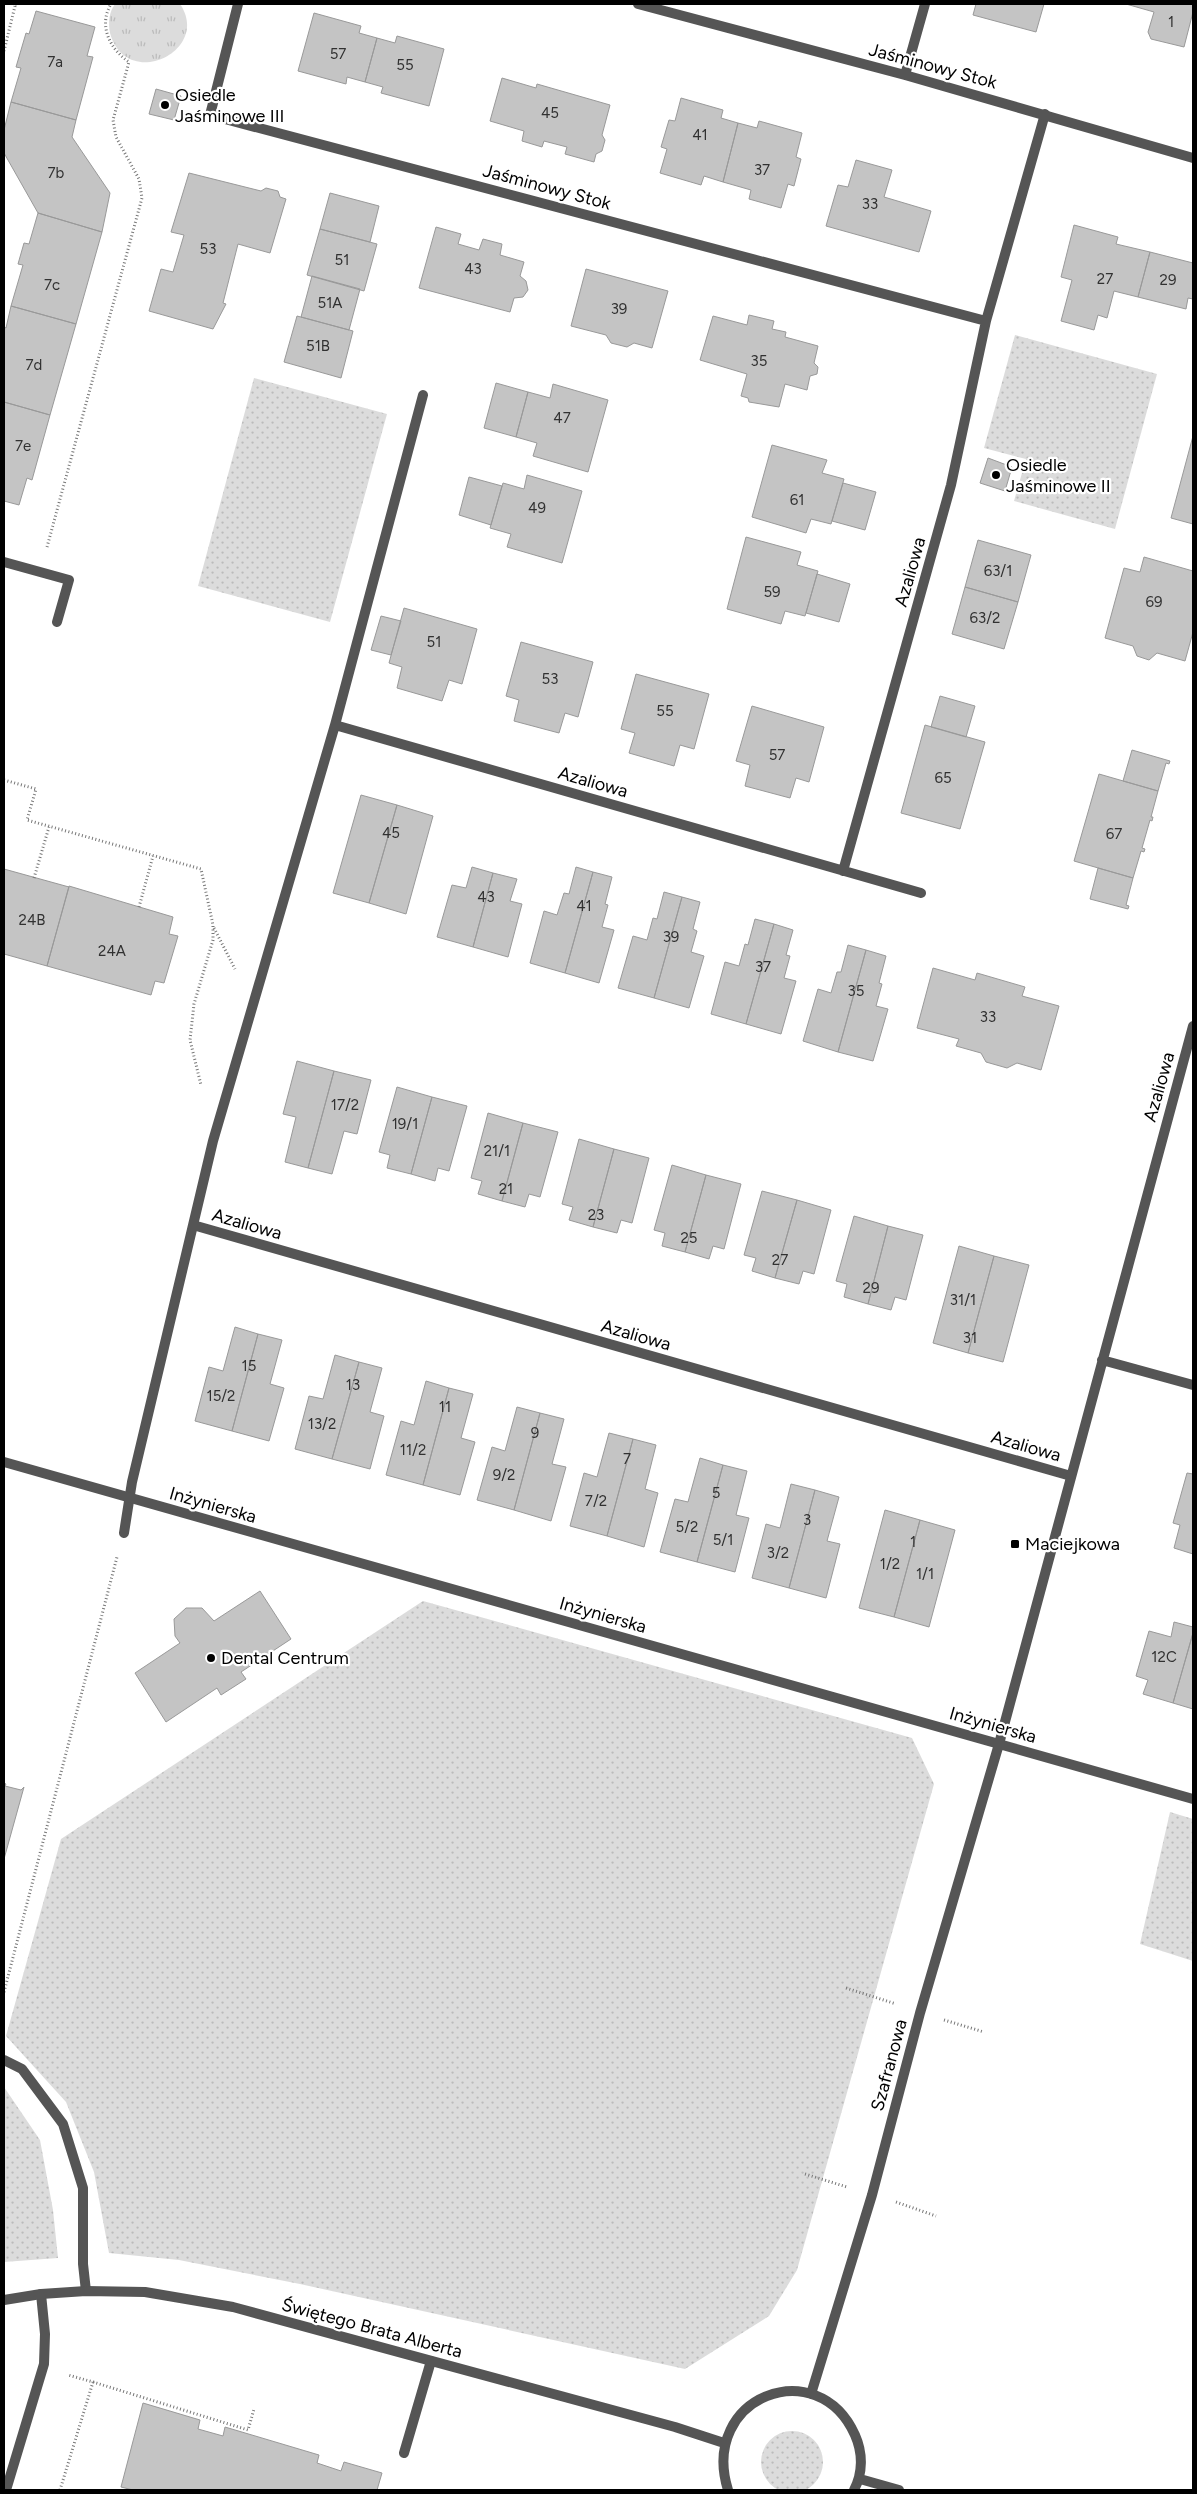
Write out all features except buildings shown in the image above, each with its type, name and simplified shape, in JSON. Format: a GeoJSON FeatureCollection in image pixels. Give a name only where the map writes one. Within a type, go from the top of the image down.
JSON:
{"type":"FeatureCollection","features":[{"type":"Feature","properties":{"kind":"street","name":"Jaśminowy Stok"},"geometry":{"type":"LineString","coordinates":[[238,4],[210,114],[986,320]]}},
{"type":"Feature","properties":{"kind":"street","name":"Jaśminowy Stok"},"geometry":{"type":"LineString","coordinates":[[638,4],[905,75],[1193,158]]}},
{"type":"Feature","properties":{"kind":"street"},"geometry":{"type":"LineString","coordinates":[[905,75],[924,4]]}},
{"type":"Feature","properties":{"kind":"street"},"geometry":{"type":"LineString","coordinates":[[986,320],[1045,114]]}},
{"type":"Feature","properties":{"kind":"street","name":"Azaliowa"},"geometry":{"type":"LineString","coordinates":[[842,871],[951,484],[986,320]]}},
{"type":"Feature","properties":{"kind":"street","name":"Azaliowa"},"geometry":{"type":"LineString","coordinates":[[124,1533],[130,1498],[213,1140],[335,725],[423,395]]}},
{"type":"Feature","properties":{"kind":"street"},"geometry":{"type":"LineString","coordinates":[[4,562],[69,580],[57,622]]}},
{"type":"Feature","properties":{"kind":"street","name":"Azaliowa"},"geometry":{"type":"LineString","coordinates":[[335,725],[921,893]]}},
{"type":"Feature","properties":{"kind":"street","name":"Azaliowa"},"geometry":{"type":"LineString","coordinates":[[999,1744],[1193,1026]]}},
{"type":"Feature","properties":{"kind":"street","name":"Azaliowa"},"geometry":{"type":"LineString","coordinates":[[193,1225],[1071,1476]]}},
{"type":"Feature","properties":{"kind":"street"},"geometry":{"type":"LineString","coordinates":[[1102,1360],[1193,1384]]}},
{"type":"Feature","properties":{"kind":"street","name":"Inżynierska"},"geometry":{"type":"LineString","coordinates":[[4,1462],[1193,1799]]}},
{"type":"Feature","properties":{"kind":"street","name":"Szafranowa"},"geometry":{"type":"LineString","coordinates":[[811,2394],[872,2195],[920,2013],[999,1744]]}},
{"type":"Feature","properties":{"kind":"street"},"geometry":{"type":"LineString","coordinates":[[4,2060],[22,2069],[63,2124],[83,2188],[83,2264],[86,2291]]}},
{"type":"Feature","properties":{"kind":"street","name":"Świętego Brata Alberta"},"geometry":{"type":"LineString","coordinates":[[4,2300],[41,2294],[86,2291],[145,2292],[233,2307],[724,2443]]}},
{"type":"Feature","properties":{"kind":"street"},"geometry":{"type":"LineString","coordinates":[[6,2490],[43,2368],[45,2334],[41,2294]]}},
{"type":"Feature","properties":{"kind":"street"},"geometry":{"type":"LineString","coordinates":[[404,2453],[431,2361]]}},
{"type":"Feature","properties":{"kind":"street"},"geometry":{"type":"LineString","coordinates":[[728,2490],[722,2472],[724,2443],[728,2432],[740,2414],[755,2401],[775,2393],[796,2391],[811,2394],[835,2406],[850,2423],[858,2442],[862,2464],[860,2479],[854,2490]]}},
{"type":"Feature","properties":{"kind":"street"},"geometry":{"type":"LineString","coordinates":[[860,2479],[899,2490]]}},
{"type":"Feature","properties":{"kind":"path"},"geometry":{"type":"LineString","coordinates":[[4,51],[14,4]]}},
{"type":"Feature","properties":{"kind":"path"},"geometry":{"type":"LineString","coordinates":[[38,545],[47,548],[142,198],[139,179],[116,137],[113,120],[129,62],[112,46],[105,28],[106,12],[111,4]]}},
{"type":"Feature","properties":{"kind":"path"},"geometry":{"type":"LineString","coordinates":[[4,780],[36,789],[27,820],[201,870],[213,925],[213,940],[194,1004],[190,1040],[202,1088]]}},
{"type":"Feature","properties":{"kind":"path"},"geometry":{"type":"LineString","coordinates":[[34,878],[49,827]]}},
{"type":"Feature","properties":{"kind":"path"},"geometry":{"type":"LineString","coordinates":[[139,907],[153,856]]}},
{"type":"Feature","properties":{"kind":"path"},"geometry":{"type":"LineString","coordinates":[[213,925],[229,959],[254,1001]]}},
{"type":"Feature","properties":{"kind":"path"},"geometry":{"type":"LineString","coordinates":[[4,1992],[124,1533]]}},
{"type":"Feature","properties":{"kind":"path"},"geometry":{"type":"LineString","coordinates":[[846,1988],[984,2032]]}},
{"type":"Feature","properties":{"kind":"path"},"geometry":{"type":"LineString","coordinates":[[805,2174],[936,2216]]}},
{"type":"Feature","properties":{"kind":"path"},"geometry":{"type":"LineString","coordinates":[[43,2368],[248,2430],[254,2409]]}},
{"type":"Feature","properties":{"kind":"path"},"geometry":{"type":"LineString","coordinates":[[60,2490],[93,2382]]}},
{"type":"Feature","properties":{"kind":"green space"},"geometry":{"type":"Polygon","coordinates":[[[115,4],[180,4],[187,21],[185,37],[176,49],[163,58],[148,62],[132,60],[119,51],[110,33],[111,10],[115,4]]]}},
{"type":"Feature","properties":{"kind":"green space"},"geometry":{"type":"Polygon","coordinates":[[[1015,335],[1157,374],[1115,529],[1014,501],[1026,459],[984,448],[1015,335]]]}},
{"type":"Feature","properties":{"kind":"green space"},"geometry":{"type":"Polygon","coordinates":[[[254,378],[387,414],[330,622],[198,586],[254,378]]]}},
{"type":"Feature","properties":{"kind":"green space"},"geometry":{"type":"Polygon","coordinates":[[[423,1601],[912,1738],[934,1784],[797,2270],[769,2316],[685,2369],[300,2284],[179,2260],[109,2253],[94,2172],[66,2102],[6,2036],[61,1839],[423,1601]]]}},
{"type":"Feature","properties":{"kind":"green space"},"geometry":{"type":"Polygon","coordinates":[[[1170,1812],[1193,1819],[1193,1961],[1140,1944],[1170,1812]]]}},
{"type":"Feature","properties":{"kind":"green space"},"geometry":{"type":"Polygon","coordinates":[[[4,2087],[40,2140],[53,2210],[58,2258],[4,2262],[4,2087]]]}},
{"type":"Feature","properties":{"kind":"green space"},"geometry":{"type":"Polygon","coordinates":[[[792,2431],[809,2436],[814,2440],[818,2445],[823,2462],[818,2479],[814,2484],[809,2488],[792,2493],[775,2488],[770,2484],[766,2479],[761,2462],[766,2445],[770,2440],[775,2436],[792,2431]]]}},
{"type":"Feature","properties":{"kind":"place","name":"Osiedle Jaśminowe III"},"geometry":{"type":"Point","coordinates":[165,105]}},
{"type":"Feature","properties":{"kind":"place","name":"Osiedle Jaśminowe II"},"geometry":{"type":"Point","coordinates":[996,475]}},
{"type":"Feature","properties":{"kind":"place","name":"Maciejkowa"},"geometry":{"type":"Point","coordinates":[1015,1544]}},
{"type":"Feature","properties":{"kind":"place","name":"Dental Centrum"},"geometry":{"type":"Point","coordinates":[211,1658]}}]}
